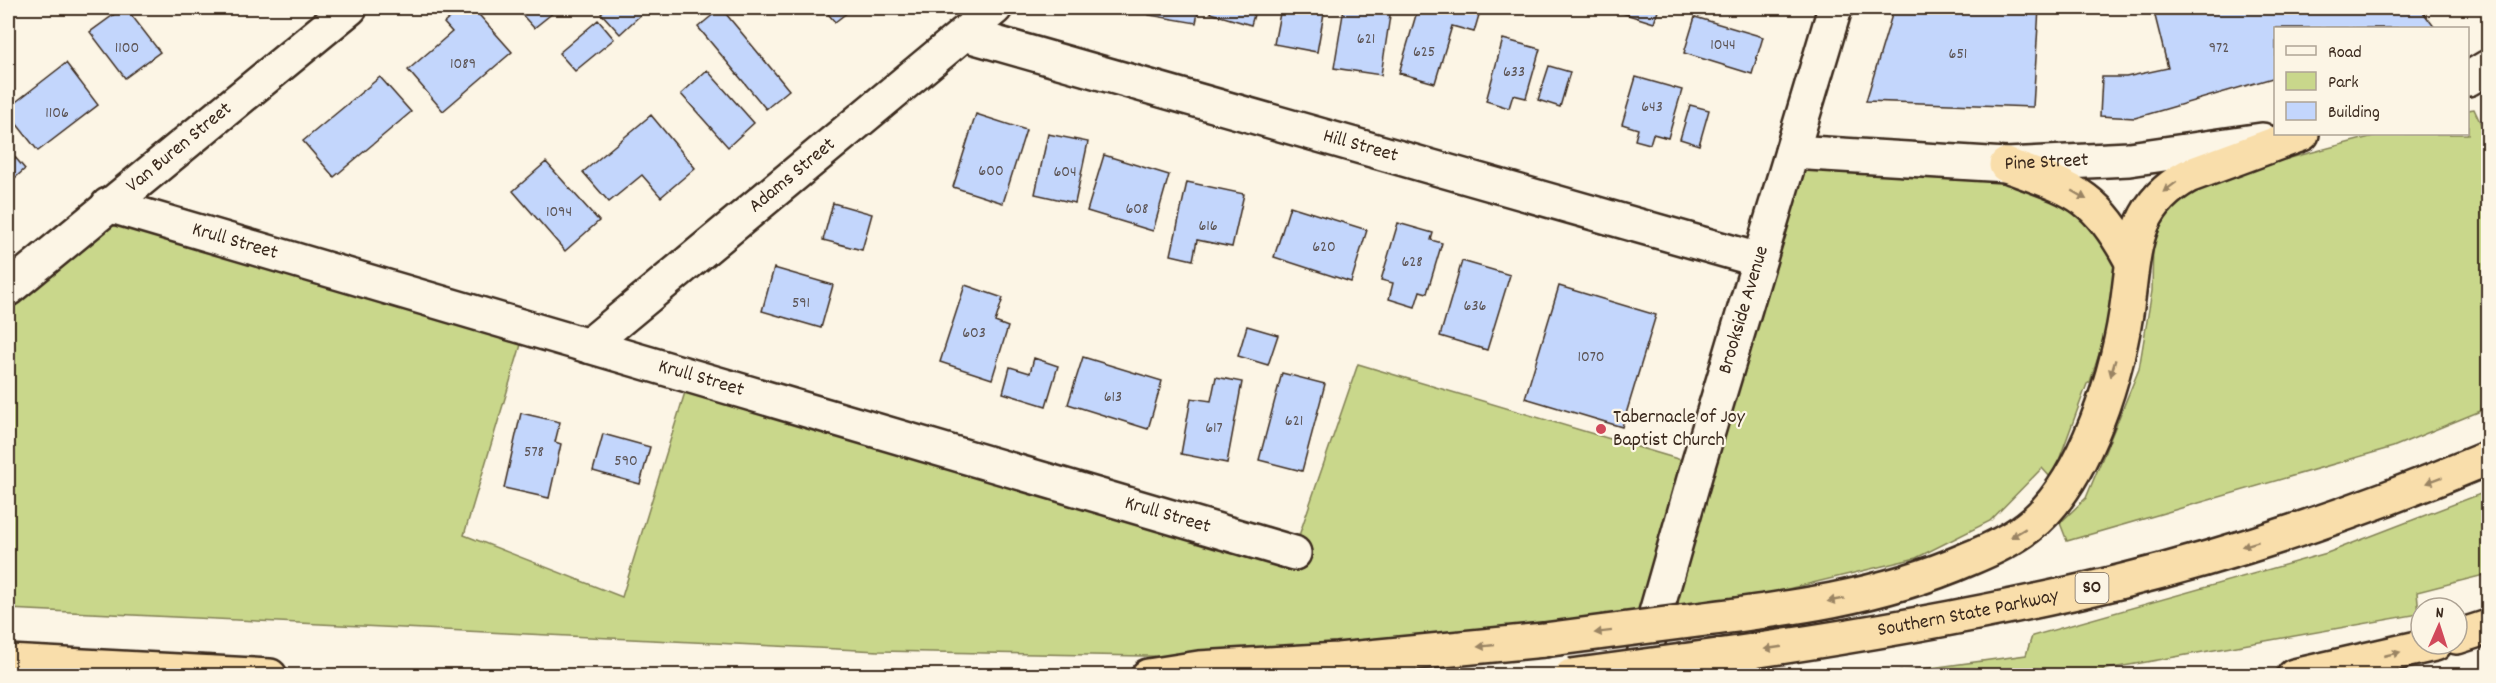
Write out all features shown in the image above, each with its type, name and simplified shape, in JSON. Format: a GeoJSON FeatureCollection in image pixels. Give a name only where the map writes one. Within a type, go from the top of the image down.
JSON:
{"type":"FeatureCollection","features":[{"type":"Feature","properties":{"kind":"highway"},"geometry":{"type":"LineString","coordinates":[[1148,675],[1199,668],[1338,660],[1544,640],[1668,618],[1800,606],[1884,589],[1981,554],[2028,527],[2059,495],[2073,473],[2094,426],[2124,329],[2134,242],[2148,210],[2171,185],[2208,166],[2297,135]]}},
{"type":"Feature","properties":{"kind":"highway"},"geometry":{"type":"LineString","coordinates":[[2006,165],[2054,183],[2088,201],[2113,228],[2131,260]]}},
{"type":"Feature","properties":{"kind":"highway","name":"Southern State Parkway"},"geometry":{"type":"LineString","coordinates":[[1571,675],[1682,661],[1910,626],[2121,581],[2252,544],[2440,478],[2488,458]]}},
{"type":"Feature","properties":{"kind":"highway"},"geometry":{"type":"LineString","coordinates":[[2469,633],[2488,627]]}},
{"type":"Feature","properties":{"kind":"highway"},"geometry":{"type":"LineString","coordinates":[[2294,675],[2409,650]]}},
{"type":"Feature","properties":{"kind":"highway"},"geometry":{"type":"LineString","coordinates":[[8,662],[270,675]]}},
{"type":"Feature","properties":{"kind":"street","name":"Van Buren Street"},"geometry":{"type":"LineString","coordinates":[[8,289],[350,8]]}},
{"type":"Feature","properties":{"kind":"street","name":"Adams Street"},"geometry":{"type":"LineString","coordinates":[[588,346],[995,8]]}},
{"type":"Feature","properties":{"kind":"street","name":"Brookside Avenue"},"geometry":{"type":"LineString","coordinates":[[1638,675],[1668,618],[1759,260],[1835,8]]}},
{"type":"Feature","properties":{"kind":"street","name":"Hill Street"},"geometry":{"type":"LineString","coordinates":[[964,34],[1759,260]]}},
{"type":"Feature","properties":{"kind":"street"},"geometry":{"type":"LineString","coordinates":[[2469,78],[2488,67]]}},
{"type":"Feature","properties":{"kind":"street","name":"Pine Street"},"geometry":{"type":"LineString","coordinates":[[1792,152],[2006,165],[2129,159],[2205,150],[2294,135]]}},
{"type":"Feature","properties":{"kind":"street","name":"Krull Street"},"geometry":{"type":"LineString","coordinates":[[108,205],[1294,553]]}},
{"type":"Feature","properties":{"kind":"green space"},"geometry":{"type":"Polygon","coordinates":[[[2474,109],[2486,135],[2488,134],[2488,408],[2393,447],[2067,541],[2060,523],[2086,498],[2139,369],[2152,291],[2153,238],[2170,204],[2207,180],[2377,135],[2469,135],[2469,110],[2474,109]]]}},
{"type":"Feature","properties":{"kind":"green space"},"geometry":{"type":"Polygon","coordinates":[[[1792,152],[2054,183],[2127,268],[2090,382],[2087,384],[2052,479],[2042,468],[1990,521],[1916,558],[1700,610],[1251,658],[879,651],[8,609],[8,289],[108,205],[526,328],[464,535],[622,597],[690,376],[1293,553],[1358,364],[1698,465],[1792,152]]]}},
{"type":"Feature","properties":{"kind":"green space"},"geometry":{"type":"Polygon","coordinates":[[[2488,491],[2488,574],[2417,592],[2417,596],[2409,596],[2409,616],[2073,675],[1879,675],[2026,655],[2032,636],[2327,553],[2488,491]]]}},
{"type":"Feature","properties":{"kind":"building"},"geometry":{"type":"Polygon","coordinates":[[[126,8],[160,52],[125,78],[90,32],[126,8]]]}},
{"type":"Feature","properties":{"kind":"building"},"geometry":{"type":"Polygon","coordinates":[[[462,8],[473,8],[512,52],[443,111],[408,70],[452,32],[444,23],[462,8]]]}},
{"type":"Feature","properties":{"kind":"building"},"geometry":{"type":"Polygon","coordinates":[[[516,8],[559,8],[534,28],[516,8]]]}},
{"type":"Feature","properties":{"kind":"building"},"geometry":{"type":"Polygon","coordinates":[[[607,8],[647,9],[620,34],[601,13],[607,8]]]}},
{"type":"Feature","properties":{"kind":"building"},"geometry":{"type":"Polygon","coordinates":[[[721,8],[789,90],[766,109],[698,27],[721,8]]]}},
{"type":"Feature","properties":{"kind":"building"},"geometry":{"type":"Polygon","coordinates":[[[823,8],[853,8],[835,22],[823,8]]]}},
{"type":"Feature","properties":{"kind":"building"},"geometry":{"type":"Polygon","coordinates":[[[1150,8],[1199,8],[1196,23],[1149,15],[1150,8]]]}},
{"type":"Feature","properties":{"kind":"building"},"geometry":{"type":"Polygon","coordinates":[[[1212,8],[1256,8],[1251,25],[1210,13],[1212,8]]]}},
{"type":"Feature","properties":{"kind":"building"},"geometry":{"type":"Polygon","coordinates":[[[1281,8],[1325,8],[1317,52],[1274,44],[1281,8]]]}},
{"type":"Feature","properties":{"kind":"building"},"geometry":{"type":"Polygon","coordinates":[[[1344,8],[1391,9],[1381,75],[1334,68],[1344,8]]]}},
{"type":"Feature","properties":{"kind":"building"},"geometry":{"type":"Polygon","coordinates":[[[1418,8],[1481,8],[1474,32],[1452,26],[1435,83],[1399,73],[1418,8]]]}},
{"type":"Feature","properties":{"kind":"building"},"geometry":{"type":"Polygon","coordinates":[[[1621,8],[1659,8],[1654,23],[1619,12],[1621,8]]]}},
{"type":"Feature","properties":{"kind":"building"},"geometry":{"type":"Polygon","coordinates":[[[1894,8],[2039,8],[2033,107],[1866,101],[1894,8]]]}},
{"type":"Feature","properties":{"kind":"building"},"geometry":{"type":"Polygon","coordinates":[[[2153,8],[2420,8],[2434,27],[2274,27],[2274,78],[2135,118],[2100,116],[2102,77],[2126,77],[2168,68],[2153,8]]]}},
{"type":"Feature","properties":{"kind":"building"},"geometry":{"type":"Polygon","coordinates":[[[1695,17],[1763,37],[1752,74],[1684,53],[1695,17]]]}},
{"type":"Feature","properties":{"kind":"building"},"geometry":{"type":"Polygon","coordinates":[[[598,20],[614,39],[575,71],[559,53],[598,20]]]}},
{"type":"Feature","properties":{"kind":"building"},"geometry":{"type":"Polygon","coordinates":[[[1503,39],[1540,49],[1526,98],[1513,95],[1509,108],[1486,101],[1503,39]]]}},
{"type":"Feature","properties":{"kind":"building"},"geometry":{"type":"Polygon","coordinates":[[[66,63],[98,105],[38,151],[8,113],[8,108],[66,63]]]}},
{"type":"Feature","properties":{"kind":"building"},"geometry":{"type":"Polygon","coordinates":[[[1549,66],[1570,72],[1560,107],[1538,100],[1549,66]]]}},
{"type":"Feature","properties":{"kind":"building"},"geometry":{"type":"Polygon","coordinates":[[[707,70],[754,123],[728,147],[681,94],[707,70]]]}},
{"type":"Feature","properties":{"kind":"building"},"geometry":{"type":"Polygon","coordinates":[[[380,77],[411,112],[334,177],[303,141],[380,77]]]}},
{"type":"Feature","properties":{"kind":"building"},"geometry":{"type":"Polygon","coordinates":[[[1636,77],[1682,90],[1668,138],[1653,134],[1650,144],[1635,140],[1638,129],[1622,124],[1636,77]]]}},
{"type":"Feature","properties":{"kind":"building"},"geometry":{"type":"Polygon","coordinates":[[[1690,105],[1709,110],[1699,145],[1680,139],[1690,105]]]}},
{"type":"Feature","properties":{"kind":"building"},"geometry":{"type":"Polygon","coordinates":[[[976,114],[1026,130],[1003,203],[953,187],[976,114]]]}},
{"type":"Feature","properties":{"kind":"building"},"geometry":{"type":"Polygon","coordinates":[[[651,115],[695,168],[661,197],[642,175],[609,202],[583,172],[651,115]]]}},
{"type":"Feature","properties":{"kind":"building"},"geometry":{"type":"Polygon","coordinates":[[[1048,134],[1088,142],[1075,203],[1035,194],[1048,134]]]}},
{"type":"Feature","properties":{"kind":"building"},"geometry":{"type":"Polygon","coordinates":[[[8,149],[25,169],[8,184],[8,149]]]}},
{"type":"Feature","properties":{"kind":"building"},"geometry":{"type":"Polygon","coordinates":[[[1104,155],[1169,175],[1153,231],[1087,211],[1104,155]]]}},
{"type":"Feature","properties":{"kind":"building"},"geometry":{"type":"Polygon","coordinates":[[[546,162],[599,221],[565,251],[513,191],[546,162]]]}},
{"type":"Feature","properties":{"kind":"building"},"geometry":{"type":"Polygon","coordinates":[[[1187,182],[1244,194],[1232,247],[1197,240],[1193,260],[1171,255],[1187,182]]]}},
{"type":"Feature","properties":{"kind":"building"},"geometry":{"type":"Polygon","coordinates":[[[833,203],[872,214],[862,250],[823,240],[833,203]]]}},
{"type":"Feature","properties":{"kind":"building"},"geometry":{"type":"Polygon","coordinates":[[[1290,206],[1367,230],[1351,282],[1274,257],[1290,206]]]}},
{"type":"Feature","properties":{"kind":"building"},"geometry":{"type":"Polygon","coordinates":[[[1398,223],[1433,233],[1431,240],[1442,243],[1427,293],[1420,291],[1415,307],[1389,299],[1393,283],[1381,280],[1398,223]]]}},
{"type":"Feature","properties":{"kind":"building"},"geometry":{"type":"Polygon","coordinates":[[[1462,261],[1510,275],[1487,350],[1440,336],[1462,261]]]}},
{"type":"Feature","properties":{"kind":"building"},"geometry":{"type":"Polygon","coordinates":[[[774,268],[833,285],[821,328],[762,311],[774,268]]]}},
{"type":"Feature","properties":{"kind":"building"},"geometry":{"type":"Polygon","coordinates":[[[965,285],[1003,298],[995,322],[1008,327],[992,379],[940,362],[965,285]]]}},
{"type":"Feature","properties":{"kind":"building"},"geometry":{"type":"Polygon","coordinates":[[[1559,286],[1656,315],[1622,427],[1525,398],[1559,286]]]}},
{"type":"Feature","properties":{"kind":"building"},"geometry":{"type":"Polygon","coordinates":[[[1247,326],[1278,335],[1268,365],[1238,356],[1247,326]]]}},
{"type":"Feature","properties":{"kind":"building"},"geometry":{"type":"Polygon","coordinates":[[[1083,357],[1162,381],[1148,429],[1068,404],[1083,357]]]}},
{"type":"Feature","properties":{"kind":"building"},"geometry":{"type":"Polygon","coordinates":[[[1034,358],[1058,366],[1046,406],[1003,393],[1010,367],[1030,373],[1034,358]]]}},
{"type":"Feature","properties":{"kind":"building"},"geometry":{"type":"Polygon","coordinates":[[[1282,373],[1325,384],[1302,471],[1259,460],[1282,373]]]}},
{"type":"Feature","properties":{"kind":"building"},"geometry":{"type":"Polygon","coordinates":[[[1216,377],[1242,382],[1227,463],[1181,454],[1191,398],[1211,401],[1216,377]]]}},
{"type":"Feature","properties":{"kind":"building"},"geometry":{"type":"Polygon","coordinates":[[[521,413],[560,422],[555,442],[561,444],[549,498],[504,488],[521,413]]]}},
{"type":"Feature","properties":{"kind":"building"},"geometry":{"type":"Polygon","coordinates":[[[603,434],[650,447],[640,484],[593,471],[603,434]]]}},
{"type":"Feature","properties":{"kind":"place","name":"Tabernacle of Joy Baptist Church"},"geometry":{"type":"Point","coordinates":[1601,429]}}]}
